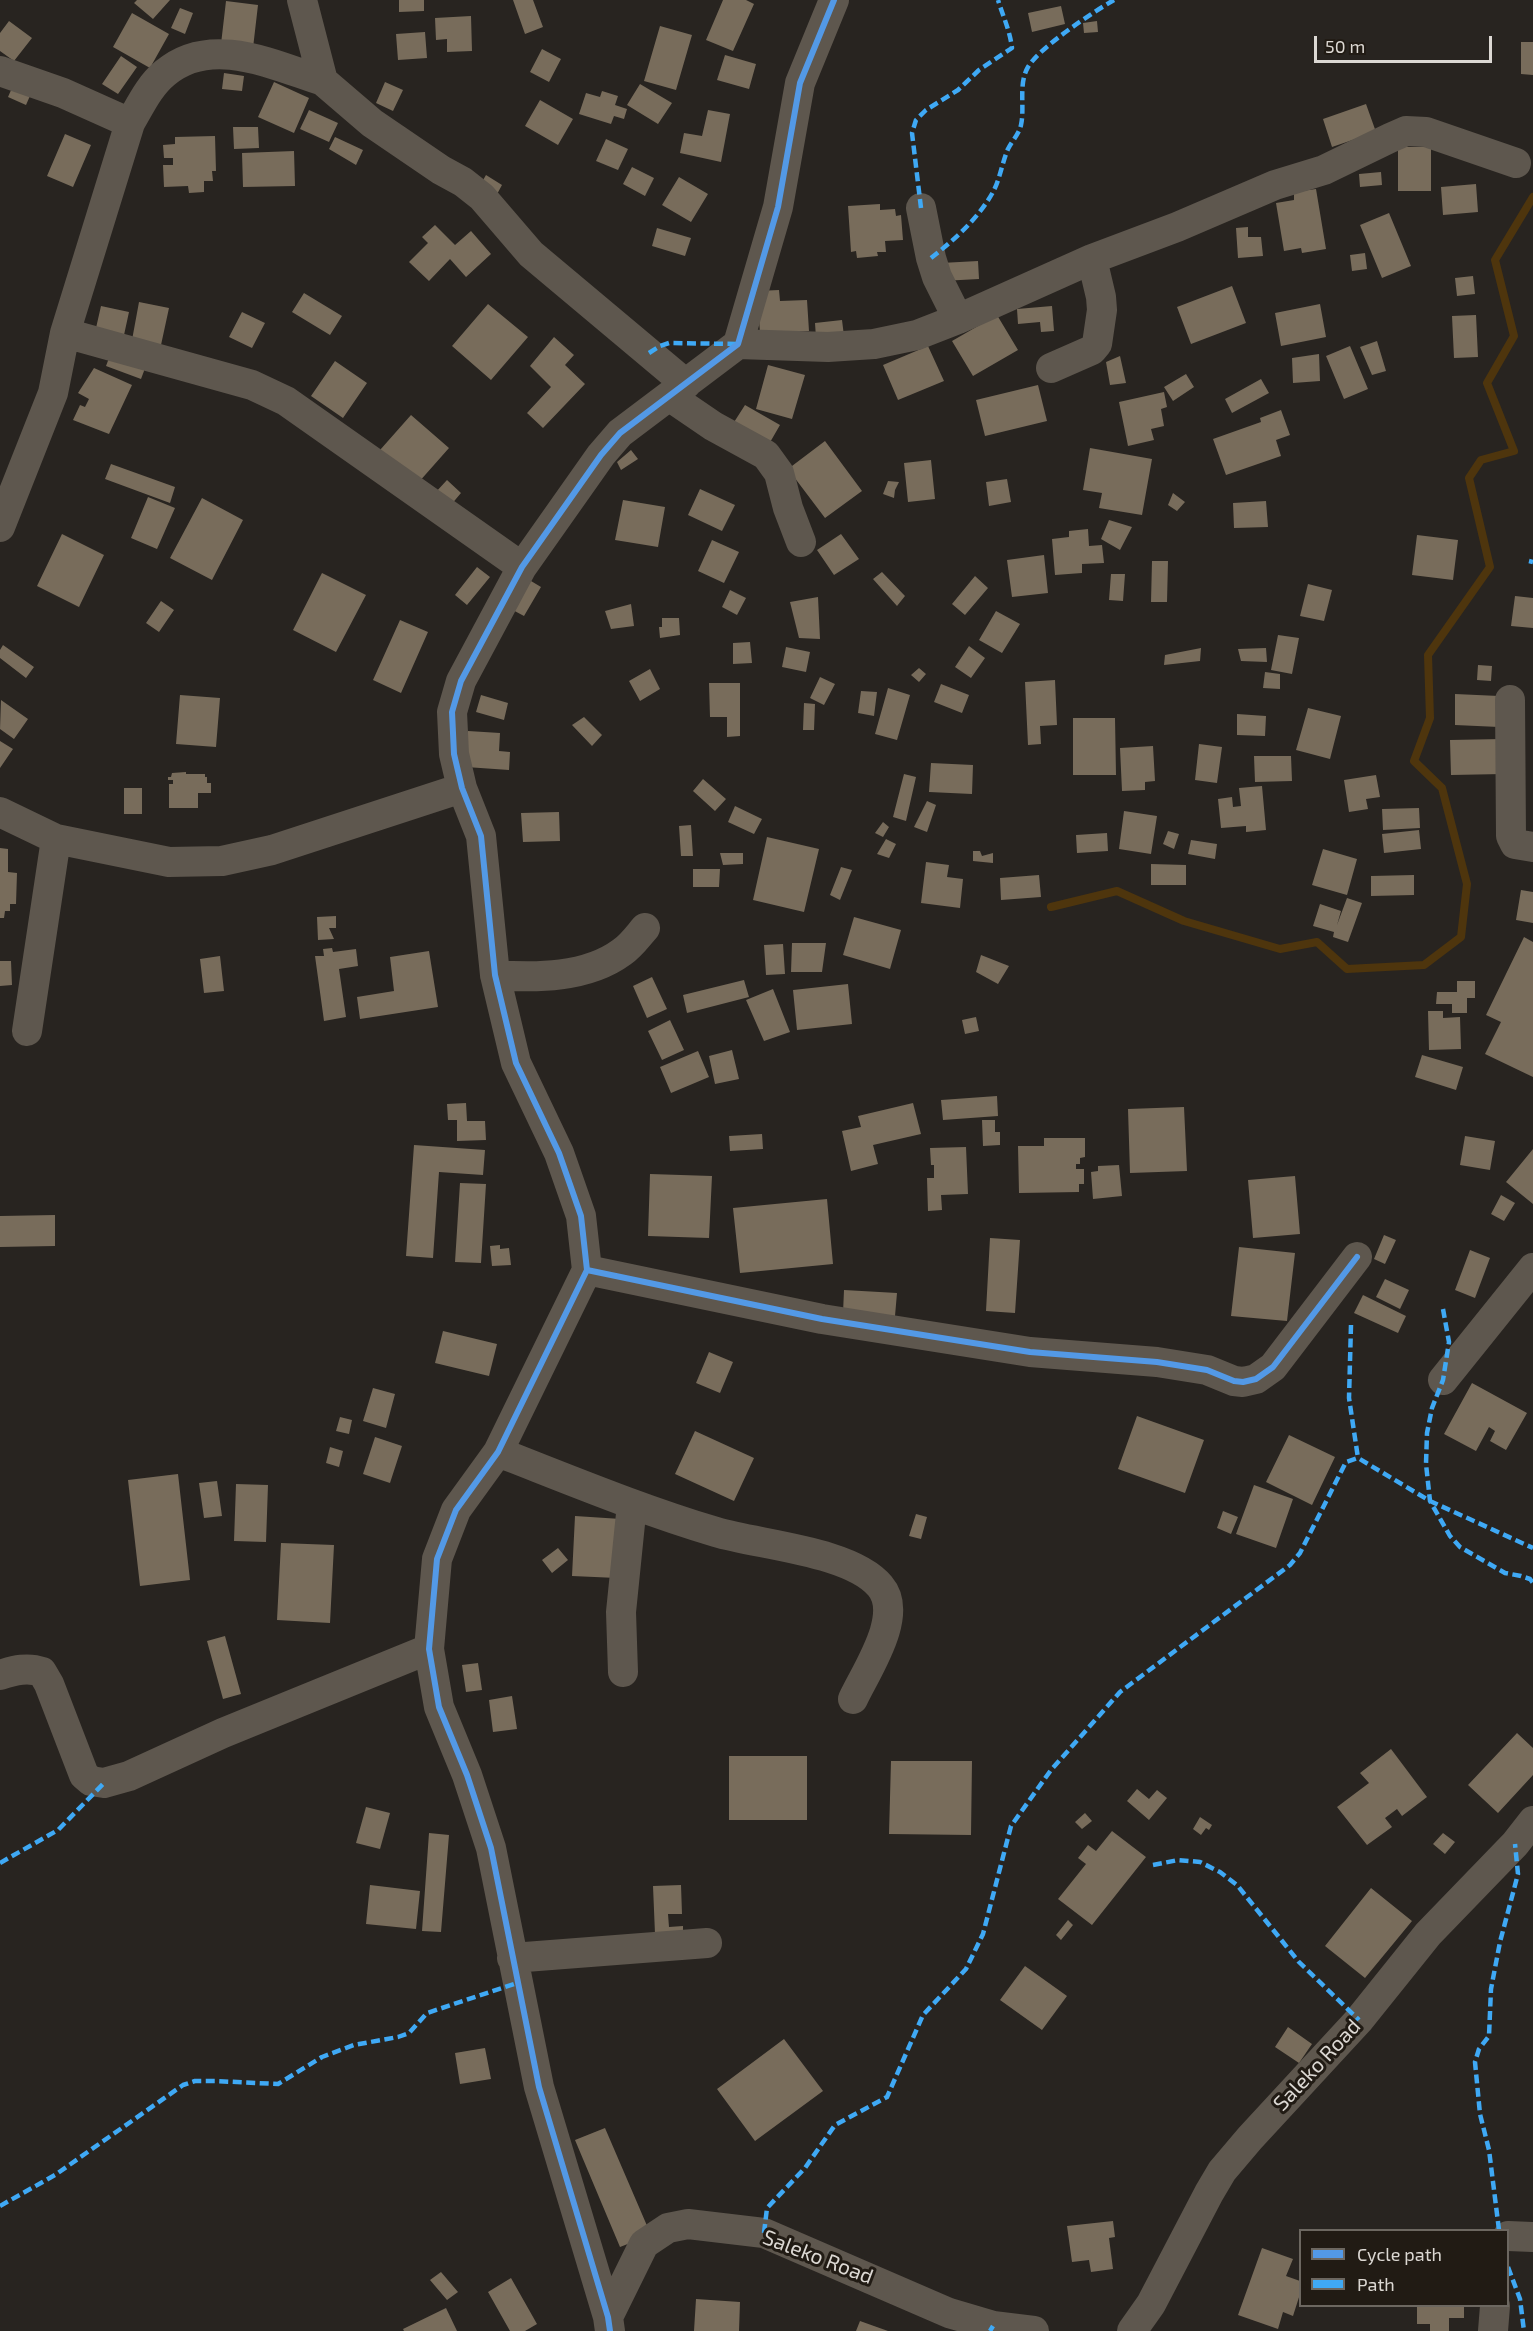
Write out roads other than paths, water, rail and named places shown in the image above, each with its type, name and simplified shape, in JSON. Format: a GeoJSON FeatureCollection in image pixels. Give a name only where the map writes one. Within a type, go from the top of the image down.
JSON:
{"type":"FeatureCollection","features":[{"type":"Feature","properties":{"kind":"street"},"geometry":{"type":"LineString","coordinates":[[302,0],[323,81]]}},
{"type":"Feature","properties":{"kind":"street"},"geometry":{"type":"LineString","coordinates":[[609,2324],[539,2087],[491,1848],[467,1775],[439,1707],[429,1649],[437,1559],[456,1510],[498,1452],[587,1270],[581,1216],[559,1153],[516,1063],[495,975],[481,836],[462,788],[454,754],[452,712],[461,681],[522,567],[578,486],[620,433],[738,344],[778,207],[800,83],[834,0]]}},
{"type":"Feature","properties":{"kind":"street"},"geometry":{"type":"LineString","coordinates":[[0,527],[53,393],[65,333],[130,123],[148,93],[164,74],[180,63],[213,53],[232,54],[323,81],[372,123],[441,170],[463,182],[482,197],[531,254],[713,426],[766,455],[779,473],[788,508],[801,542]]}},
{"type":"Feature","properties":{"kind":"street"},"geometry":{"type":"LineString","coordinates":[[0,71],[63,93],[130,123]]}},
{"type":"Feature","properties":{"kind":"street"},"geometry":{"type":"LineString","coordinates":[[738,344],[828,347],[874,344],[916,335],[958,319],[1092,259],[1177,227],[1275,185],[1324,170],[1407,132],[1426,132],[1516,163]]}},
{"type":"Feature","properties":{"kind":"street"},"geometry":{"type":"LineString","coordinates":[[921,208],[937,277],[958,319]]}},
{"type":"Feature","properties":{"kind":"street"},"geometry":{"type":"LineString","coordinates":[[1051,368],[1092,350],[1097,344],[1102,310],[1092,259]]}},
{"type":"Feature","properties":{"kind":"street"},"geometry":{"type":"LineString","coordinates":[[65,333],[252,385],[286,401],[522,567]]}},
{"type":"Feature","properties":{"kind":"street"},"geometry":{"type":"LineString","coordinates":[[1510,700],[1511,836],[1515,844],[1533,847]]}},
{"type":"Feature","properties":{"kind":"street"},"geometry":{"type":"LineString","coordinates":[[0,812],[56,838],[169,862],[222,861],[272,850],[462,788]]}},
{"type":"Feature","properties":{"kind":"street"},"geometry":{"type":"LineString","coordinates":[[27,1031],[56,838]]}},
{"type":"Feature","properties":{"kind":"street"},"geometry":{"type":"LineString","coordinates":[[495,975],[528,977],[559,975],[595,966],[622,952],[645,928]]}},
{"type":"Feature","properties":{"kind":"street"},"geometry":{"type":"LineString","coordinates":[[587,1270],[822,1319],[1030,1352],[1157,1362],[1207,1370],[1234,1381],[1244,1382],[1256,1378],[1273,1367],[1357,1257]]}},
{"type":"Feature","properties":{"kind":"street"},"geometry":{"type":"LineString","coordinates":[[1443,1380],[1533,1268]]}},
{"type":"Feature","properties":{"kind":"street"},"geometry":{"type":"LineString","coordinates":[[498,1452],[633,1504],[719,1533],[830,1557],[863,1573],[880,1586],[888,1605],[887,1628],[853,1699]]}},
{"type":"Feature","properties":{"kind":"street"},"geometry":{"type":"LineString","coordinates":[[623,1672],[621,1611],[633,1504]]}},
{"type":"Feature","properties":{"kind":"street"},"geometry":{"type":"LineString","coordinates":[[0,1675],[15,1670],[33,1669],[42,1672],[49,1684],[84,1775],[91,1782],[104,1783],[129,1776],[224,1733],[429,1649]]}},
{"type":"Feature","properties":{"kind":"street","name":"Saleko Road"},"geometry":{"type":"LineString","coordinates":[[1132,2331],[1151,2304],[1222,2171],[1359,2020],[1428,1934],[1515,1844],[1533,1821]]}},
{"type":"Feature","properties":{"kind":"street"},"geometry":{"type":"LineString","coordinates":[[512,1958],[707,1943]]}},
{"type":"Feature","properties":{"kind":"street","name":"Saleko Road"},"geometry":{"type":"LineString","coordinates":[[609,2324],[644,2244],[668,2228],[688,2224],[764,2234],[948,2313],[993,2326],[1034,2331]]}},
{"type":"Feature","properties":{"kind":"street"},"geometry":{"type":"LineString","coordinates":[[1509,2236],[1533,2237]]}},
{"type":"Feature","properties":{"kind":"street"},"geometry":{"type":"LineString","coordinates":[[1493,2331],[1495,2307]]}},
{"type":"Feature","properties":{"kind":"waterway"},"geometry":{"type":"LineString","coordinates":[[1051,907],[1117,891],[1184,921],[1280,949],[1317,942],[1347,969],[1424,965],[1461,937],[1467,884],[1442,788],[1414,761],[1430,718],[1428,655],[1490,567],[1469,478],[1481,460],[1514,451],[1487,383],[1514,336],[1495,260],[1533,197]]}}]}
